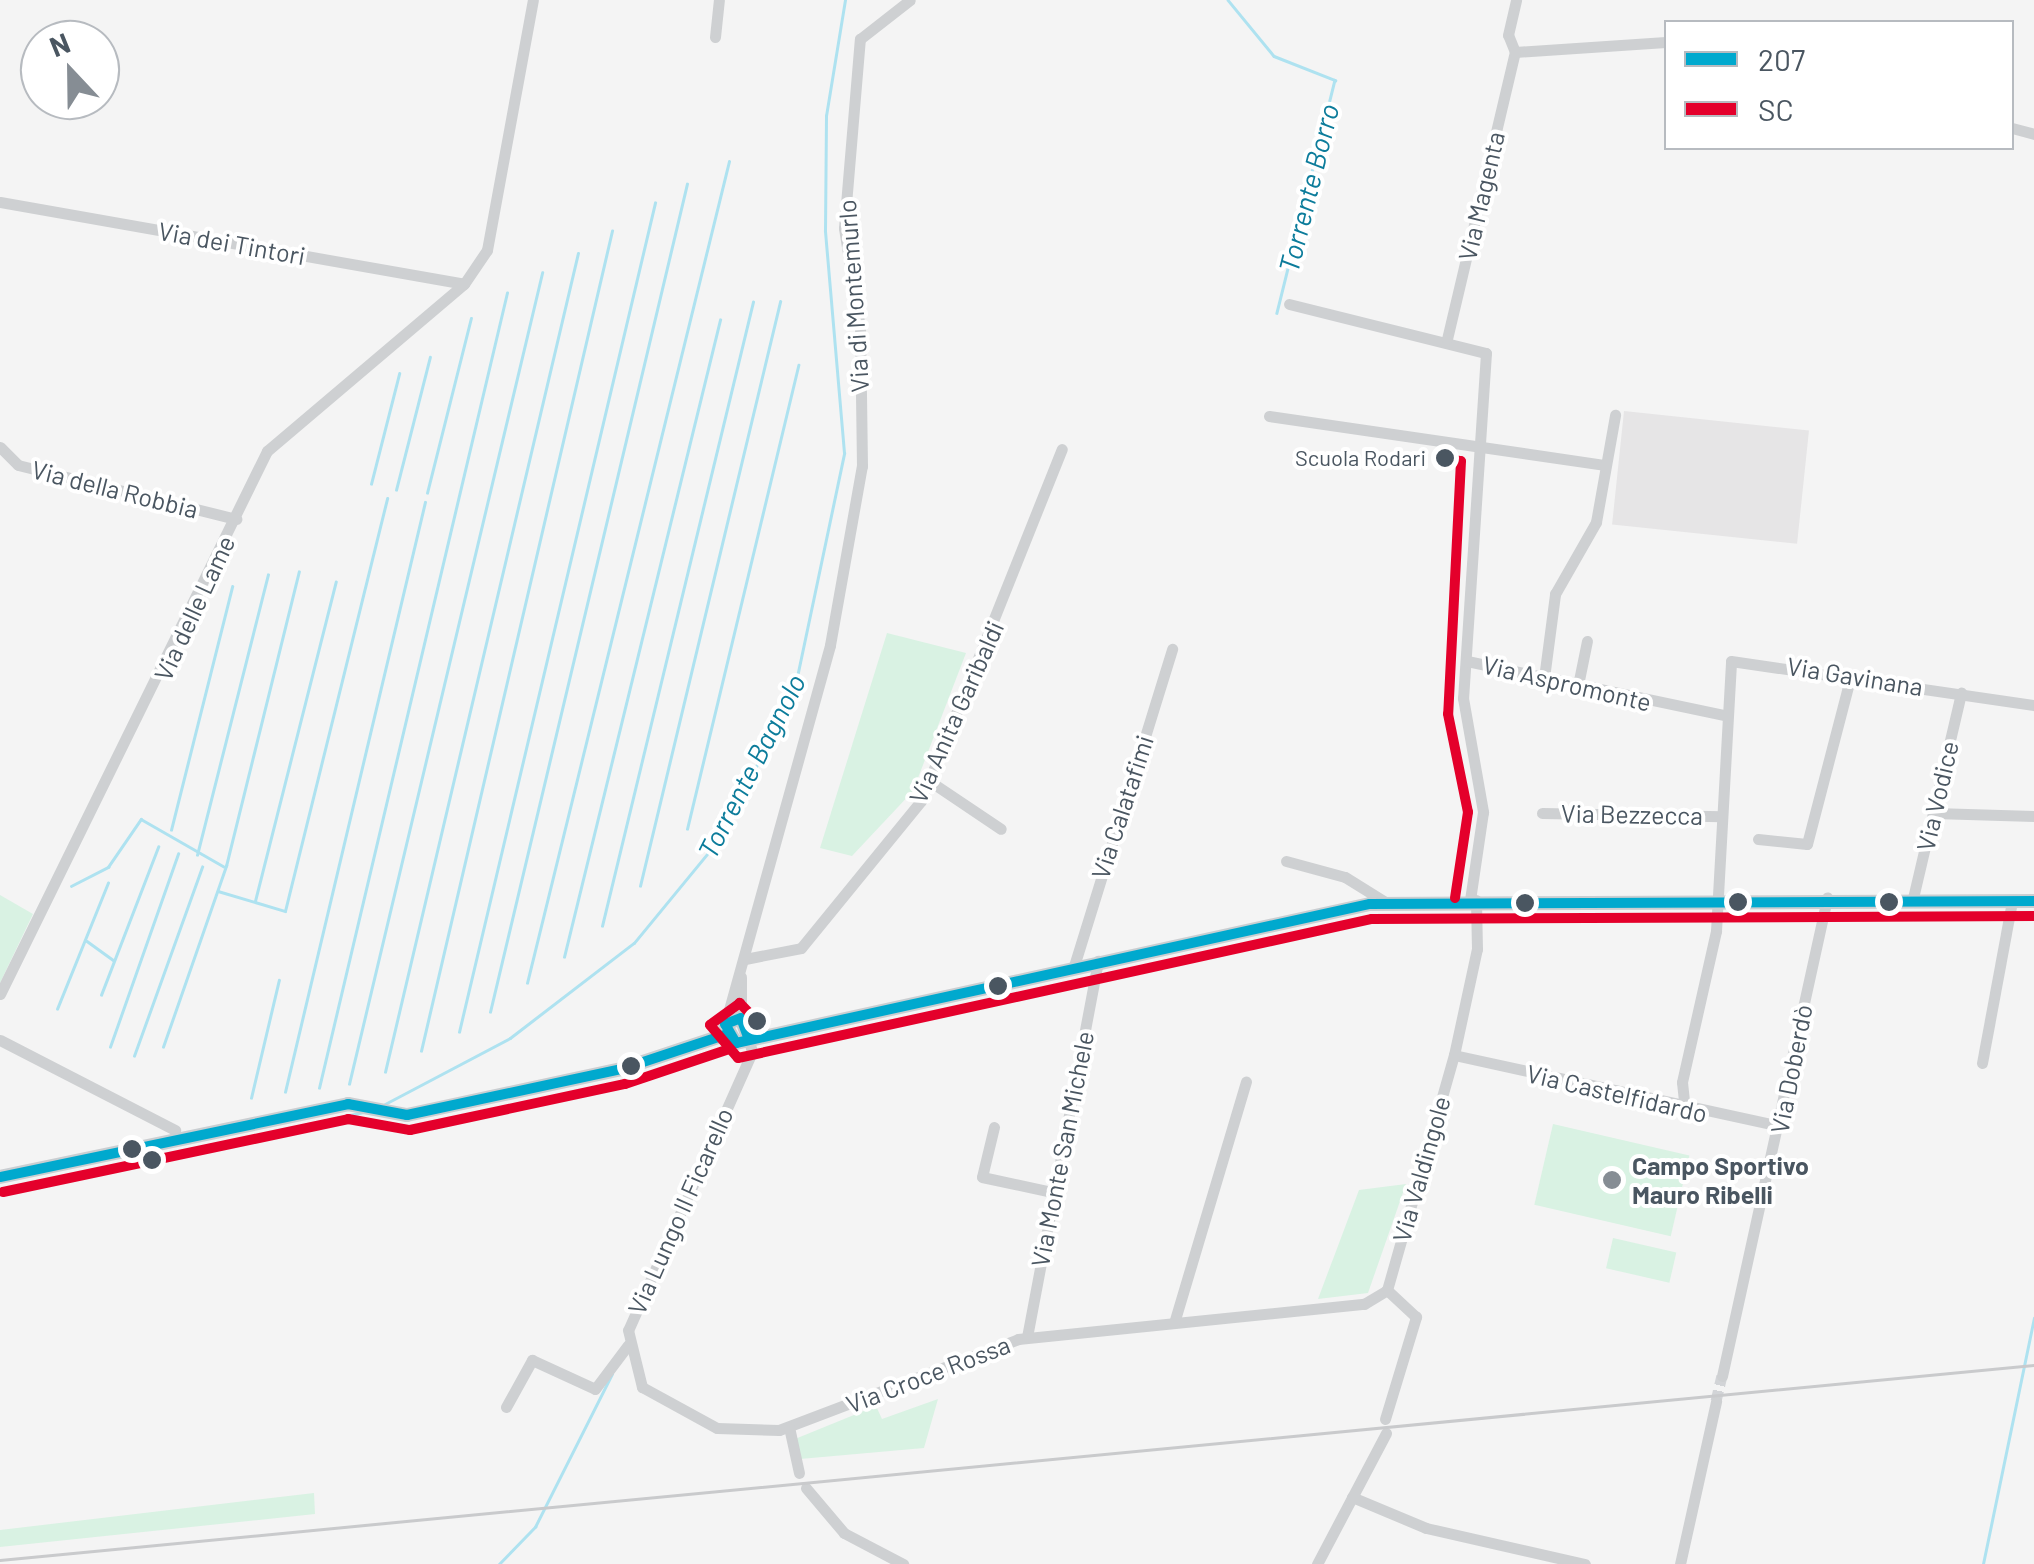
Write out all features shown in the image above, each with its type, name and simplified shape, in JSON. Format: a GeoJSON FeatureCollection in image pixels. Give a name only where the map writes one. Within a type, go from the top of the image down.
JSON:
{"type":"FeatureCollection","features":[{"type":"Feature","properties":{"kind":"main road"},"geometry":{"type":"LineString","coordinates":[[0,1177],[367,1106],[390,1116],[622,1070],[737,1030],[790,1026],[1387,904],[1720,897],[2034,901]]}},
{"type":"Feature","properties":{"kind":"street","name":"Via delle Lame"},"geometry":{"type":"LineString","coordinates":[[1,994],[285,428],[464,284],[490,242],[533,0]]}},
{"type":"Feature","properties":{"kind":"street"},"geometry":{"type":"LineString","coordinates":[[715,37],[719,0]]}},
{"type":"Feature","properties":{"kind":"street","name":"Via di Montemurlo"},"geometry":{"type":"LineString","coordinates":[[737,1030],[741,973],[830,645],[862,466],[845,132],[869,28],[910,0]]}},
{"type":"Feature","properties":{"kind":"street","name":"Via Magenta"},"geometry":{"type":"LineString","coordinates":[[1448,339],[1515,52],[1508,35],[1516,0]]}},
{"type":"Feature","properties":{"kind":"street"},"geometry":{"type":"LineString","coordinates":[[1515,52],[1664,42]]}},
{"type":"Feature","properties":{"kind":"street","name":"Via dei Tintori"},"geometry":{"type":"LineString","coordinates":[[0,202],[464,284]]}},
{"type":"Feature","properties":{"kind":"street"},"geometry":{"type":"LineString","coordinates":[[1289,304],[1448,339]]}},
{"type":"Feature","properties":{"kind":"street","name":"Via Valdingole"},"geometry":{"type":"LineString","coordinates":[[1387,1290],[1454,1055],[1477,949],[1473,900],[1482,812],[1463,714],[1486,352],[1448,339]]}},
{"type":"Feature","properties":{"kind":"street"},"geometry":{"type":"LineString","coordinates":[[1544,678],[1555,594],[1596,522],[1615,415]]}},
{"type":"Feature","properties":{"kind":"street"},"geometry":{"type":"LineString","coordinates":[[1269,416],[1605,465]]}},
{"type":"Feature","properties":{"kind":"street","name":"Via della Robbia"},"geometry":{"type":"LineString","coordinates":[[0,447],[18,465],[236,519]]}},
{"type":"Feature","properties":{"kind":"street","name":"Via Anita Garibaldi"},"geometry":{"type":"LineString","coordinates":[[745,959],[802,948],[930,782],[1062,449]]}},
{"type":"Feature","properties":{"kind":"street"},"geometry":{"type":"LineString","coordinates":[[1577,690],[1587,641]]}},
{"type":"Feature","properties":{"kind":"street","name":"Via Calatafimi"},"geometry":{"type":"LineString","coordinates":[[1074,966],[1172,649]]}},
{"type":"Feature","properties":{"kind":"street","name":"Via Gavinana"},"geometry":{"type":"LineString","coordinates":[[1724,716],[1734,659],[2034,704]]}},
{"type":"Feature","properties":{"kind":"street","name":"Via Aspromonte"},"geometry":{"type":"LineString","coordinates":[[1468,661],[1544,678],[1577,690],[1724,716]]}},
{"type":"Feature","properties":{"kind":"street"},"geometry":{"type":"LineString","coordinates":[[1758,838],[1807,844],[1851,675]]}},
{"type":"Feature","properties":{"kind":"street","name":"Via Vodice"},"geometry":{"type":"LineString","coordinates":[[1912,898],[1961,694]]}},
{"type":"Feature","properties":{"kind":"street"},"geometry":{"type":"LineString","coordinates":[[1703,1114],[1684,1101],[1682,1082],[1720,897],[1724,716]]}},
{"type":"Feature","properties":{"kind":"street"},"geometry":{"type":"LineString","coordinates":[[930,782],[1001,829]]}},
{"type":"Feature","properties":{"kind":"street"},"geometry":{"type":"LineString","coordinates":[[1934,812],[2034,816]]}},
{"type":"Feature","properties":{"kind":"street","name":"Via Bezzecca"},"geometry":{"type":"LineString","coordinates":[[1542,813],[1722,816]]}},
{"type":"Feature","properties":{"kind":"street"},"geometry":{"type":"LineString","coordinates":[[1286,861],[1345,877],[1387,904]]}},
{"type":"Feature","properties":{"kind":"street","name":"Via Doberdò"},"geometry":{"type":"LineString","coordinates":[[1722,1376],[1781,1126],[1827,897]]}},
{"type":"Feature","properties":{"kind":"street"},"geometry":{"type":"LineString","coordinates":[[1982,1063],[2012,901]]}},
{"type":"Feature","properties":{"kind":"street","name":"Via Monte San Michele"},"geometry":{"type":"LineString","coordinates":[[1027,1337],[1098,961]]}},
{"type":"Feature","properties":{"kind":"street","name":"Via Lungo Il Ficarello"},"geometry":{"type":"LineString","coordinates":[[506,1406],[532,1360],[594,1389],[628,1345],[753,1048],[737,1030]]}},
{"type":"Feature","properties":{"kind":"street"},"geometry":{"type":"LineString","coordinates":[[0,1040],[174,1130]]}},
{"type":"Feature","properties":{"kind":"street","name":"Via Castelfidardo"},"geometry":{"type":"LineString","coordinates":[[1454,1055],[1676,1110],[1781,1126]]}},
{"type":"Feature","properties":{"kind":"street"},"geometry":{"type":"LineString","coordinates":[[1174,1323],[1246,1082]]}},
{"type":"Feature","properties":{"kind":"street"},"geometry":{"type":"LineString","coordinates":[[1634,1100],[1670,1100],[1682,1082]]}},
{"type":"Feature","properties":{"kind":"street"},"geometry":{"type":"LineString","coordinates":[[994,1127],[982,1177],[1052,1192]]}},
{"type":"Feature","properties":{"kind":"street"},"geometry":{"type":"LineString","coordinates":[[1385,1419],[1416,1317],[1387,1290]]}},
{"type":"Feature","properties":{"kind":"street","name":"Via Croce Rossa"},"geometry":{"type":"LineString","coordinates":[[628,1345],[642,1387],[675,1409],[736,1432],[789,1427],[1027,1337],[1364,1304],[1387,1290]]}},
{"type":"Feature","properties":{"kind":"street"},"geometry":{"type":"LineString","coordinates":[[1680,1564],[1716,1400]]}},
{"type":"Feature","properties":{"kind":"street"},"geometry":{"type":"LineString","coordinates":[[789,1427],[799,1473]]}},
{"type":"Feature","properties":{"kind":"street"},"geometry":{"type":"LineString","coordinates":[[1317,1564],[1386,1433]]}},
{"type":"Feature","properties":{"kind":"street"},"geometry":{"type":"LineString","coordinates":[[806,1488],[844,1533],[903,1564]]}},
{"type":"Feature","properties":{"kind":"street"},"geometry":{"type":"LineString","coordinates":[[1352,1497],[1426,1528],[1585,1564]]}},
{"type":"Feature","properties":{"kind":"shaded area"},"geometry":{"type":"Polygon","coordinates":[[[1624,411],[1809,430],[1797,544],[1612,524],[1624,411]]]}},
{"type":"Feature","properties":{"kind":"green space"},"geometry":{"type":"Polygon","coordinates":[[[887,633],[966,653],[913,791],[852,856],[820,848],[887,633]]]}},
{"type":"Feature","properties":{"kind":"green space"},"geometry":{"type":"Polygon","coordinates":[[[0,895],[33,914],[0,983],[0,895]]]}},
{"type":"Feature","properties":{"kind":"green space","name":"Campo Sportivo Mauro Ribelli"},"geometry":{"type":"Polygon","coordinates":[[[1553,1124],[1689,1155],[1671,1236],[1534,1205],[1553,1124]]]}},
{"type":"Feature","properties":{"kind":"green space"},"geometry":{"type":"Polygon","coordinates":[[[1406,1184],[1368,1293],[1318,1299],[1359,1190],[1406,1184]]]}},
{"type":"Feature","properties":{"kind":"green space"},"geometry":{"type":"Polygon","coordinates":[[[1613,1238],[1676,1253],[1669,1283],[1606,1268],[1613,1238]]]}},
{"type":"Feature","properties":{"kind":"green space"},"geometry":{"type":"Polygon","coordinates":[[[938,1399],[924,1448],[800,1459],[795,1439],[876,1406],[882,1419],[938,1399]]]}},
{"type":"Feature","properties":{"kind":"green space"},"geometry":{"type":"Polygon","coordinates":[[[314,1493],[315,1514],[0,1547],[0,1530],[314,1493]]]}},
{"type":"Feature","properties":{"kind":"waterway","name":"Torrente Bagnolo"},"geometry":{"type":"LineString","coordinates":[[385,1104],[510,1038],[634,943],[716,843],[793,696],[844,453],[825,231],[826,116],[845,0]]}},
{"type":"Feature","properties":{"kind":"waterway","name":"Torrente Borro"},"geometry":{"type":"LineString","coordinates":[[1228,0],[1274,56],[1335,80],[1277,313]]}},
{"type":"Feature","properties":{"kind":"waterway"},"geometry":{"type":"LineString","coordinates":[[527,983],[729,161]]}},
{"type":"Feature","properties":{"kind":"waterway"},"geometry":{"type":"LineString","coordinates":[[490,1012],[687,184]]}},
{"type":"Feature","properties":{"kind":"waterway"},"geometry":{"type":"LineString","coordinates":[[459,1032],[655,203]]}},
{"type":"Feature","properties":{"kind":"waterway"},"geometry":{"type":"LineString","coordinates":[[421,1051],[612,231]]}},
{"type":"Feature","properties":{"kind":"waterway"},"geometry":{"type":"LineString","coordinates":[[385,1072],[578,253]]}},
{"type":"Feature","properties":{"kind":"waterway"},"geometry":{"type":"LineString","coordinates":[[349,1084],[542,273]]}},
{"type":"Feature","properties":{"kind":"waterway"},"geometry":{"type":"LineString","coordinates":[[319,1088],[507,293]]}},
{"type":"Feature","properties":{"kind":"waterway"},"geometry":{"type":"LineString","coordinates":[[602,926],[753,302]]}},
{"type":"Feature","properties":{"kind":"waterway"},"geometry":{"type":"LineString","coordinates":[[640,886],[780,302]]}},
{"type":"Feature","properties":{"kind":"waterway"},"geometry":{"type":"LineString","coordinates":[[427,493],[471,318]]}},
{"type":"Feature","properties":{"kind":"waterway"},"geometry":{"type":"LineString","coordinates":[[564,957],[720,320]]}},
{"type":"Feature","properties":{"kind":"waterway"},"geometry":{"type":"LineString","coordinates":[[396,490],[430,357]]}},
{"type":"Feature","properties":{"kind":"waterway"},"geometry":{"type":"LineString","coordinates":[[687,829],[798,365]]}},
{"type":"Feature","properties":{"kind":"waterway"},"geometry":{"type":"LineString","coordinates":[[371,484],[399,374]]}},
{"type":"Feature","properties":{"kind":"waterway"},"geometry":{"type":"LineString","coordinates":[[218,891],[285,911],[387,498]]}},
{"type":"Feature","properties":{"kind":"waterway"},"geometry":{"type":"LineString","coordinates":[[285,1092],[425,502]]}},
{"type":"Feature","properties":{"kind":"waterway"},"geometry":{"type":"LineString","coordinates":[[163,1047],[226,866],[299,572]]}},
{"type":"Feature","properties":{"kind":"waterway"},"geometry":{"type":"LineString","coordinates":[[197,855],[268,575]]}},
{"type":"Feature","properties":{"kind":"waterway"},"geometry":{"type":"LineString","coordinates":[[255,901],[336,582]]}},
{"type":"Feature","properties":{"kind":"waterway"},"geometry":{"type":"LineString","coordinates":[[171,830],[232,587]]}},
{"type":"Feature","properties":{"kind":"waterway"},"geometry":{"type":"LineString","coordinates":[[71,886],[108,867],[141,819],[223,866]]}},
{"type":"Feature","properties":{"kind":"waterway"},"geometry":{"type":"LineString","coordinates":[[101,995],[158,847]]}},
{"type":"Feature","properties":{"kind":"waterway"},"geometry":{"type":"LineString","coordinates":[[110,1047],[178,854]]}},
{"type":"Feature","properties":{"kind":"waterway"},"geometry":{"type":"LineString","coordinates":[[134,1056],[202,867]]}},
{"type":"Feature","properties":{"kind":"waterway"},"geometry":{"type":"LineString","coordinates":[[57,1009],[108,883]]}},
{"type":"Feature","properties":{"kind":"waterway"},"geometry":{"type":"LineString","coordinates":[[87,941],[113,960]]}},
{"type":"Feature","properties":{"kind":"waterway"},"geometry":{"type":"LineString","coordinates":[[251,1098],[279,980]]}},
{"type":"Feature","properties":{"kind":"waterway","name":"Torrente Bagnolo"},"geometry":{"type":"LineString","coordinates":[[0,1192],[363,1112]]}},
{"type":"Feature","properties":{"kind":"waterway"},"geometry":{"type":"LineString","coordinates":[[1983,1564],[2034,1318]]}},
{"type":"Feature","properties":{"kind":"waterway"},"geometry":{"type":"LineString","coordinates":[[499,1564],[535,1527],[612,1374]]}},
{"type":"Feature","properties":{"kind":"tunnel"},"geometry":{"type":"LineString","coordinates":[[1716,1401],[1722,1376]]}},
{"type":"Feature","properties":{"kind":"railway"},"geometry":{"type":"LineString","coordinates":[[0,1560],[2034,1365]]}},
{"type":"Feature","properties":{"kind":"transit line","name":"SC"},"geometry":{"type":"LineString","coordinates":[[1445,458],[1461,461],[1448,714],[1468,812],[1455,898]]}},
{"type":"Feature","properties":{"kind":"transit line","name":"207"},"geometry":{"type":"LineString","coordinates":[[748,1037],[741,1018],[725,1024],[736,1043],[1370,904],[2034,901]]}},
{"type":"Feature","properties":{"kind":"transit line","name":"SC"},"geometry":{"type":"LineString","coordinates":[[759,1023],[740,1003],[710,1025],[738,1058],[1372,919],[2034,916]]}},
{"type":"Feature","properties":{"kind":"transit line","name":"207"},"geometry":{"type":"LineString","coordinates":[[0,1177],[348,1104],[407,1115],[622,1069],[724,1035]]}},
{"type":"Feature","properties":{"kind":"transit line","name":"SC"},"geometry":{"type":"LineString","coordinates":[[3,1192],[348,1119],[410,1130],[625,1084],[729,1049]]}},
{"type":"Feature","properties":{"kind":"place","name":"Scuola Rodari"},"geometry":{"type":"Point","coordinates":[1445,458]}},
{"type":"Feature","properties":{"kind":"place","name":"Campo Sportivo Mauro Ribelli"},"geometry":{"type":"Point","coordinates":[1612,1180]}}]}
